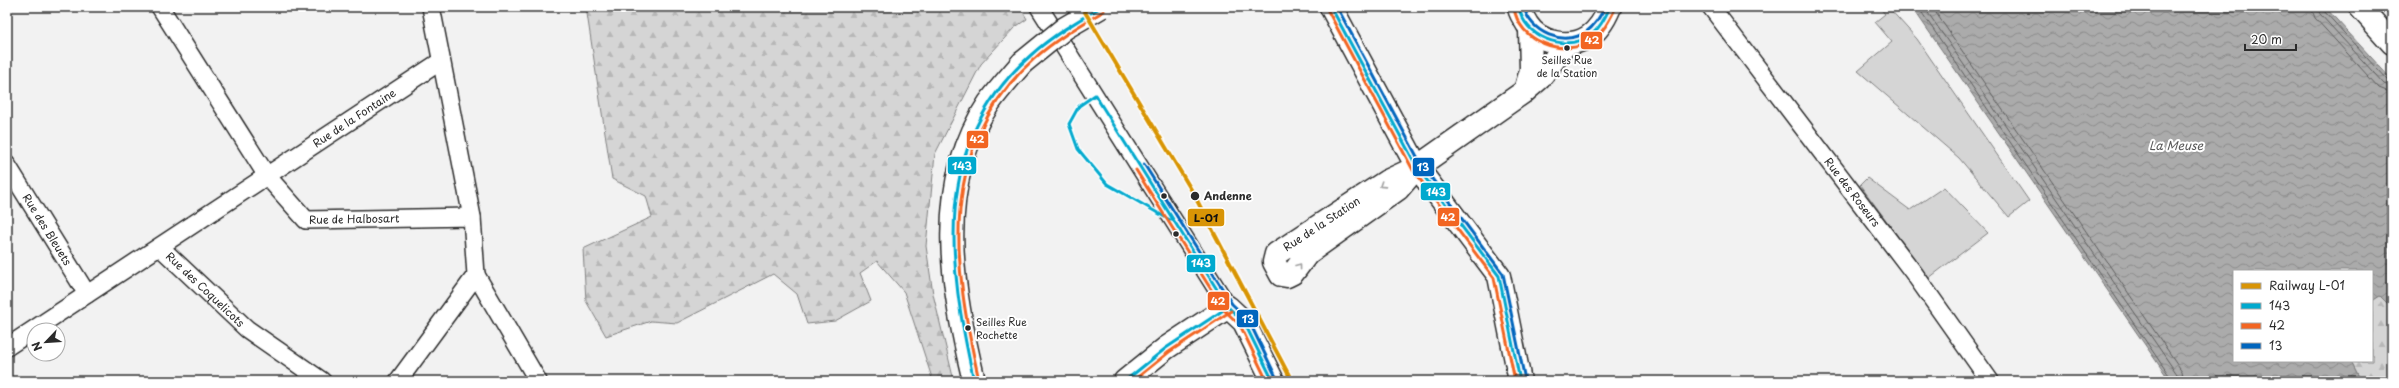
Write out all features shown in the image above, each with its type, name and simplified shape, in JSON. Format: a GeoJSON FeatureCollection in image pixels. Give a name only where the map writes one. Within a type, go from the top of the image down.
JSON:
{"type":"FeatureCollection","features":[{"type":"Feature","properties":{"kind":"street","name":"Rue de Halbosart"},"geometry":{"type":"LineString","coordinates":[[160,7],[266,176],[306,220],[472,217]]}},
{"type":"Feature","properties":{"kind":"street"},"geometry":{"type":"LineString","coordinates":[[431,7],[472,217],[476,275],[538,381]]}},
{"type":"Feature","properties":{"kind":"street"},"geometry":{"type":"LineString","coordinates":[[1039,7],[1228,307],[1244,322],[1273,381]]}},
{"type":"Feature","properties":{"kind":"street"},"geometry":{"type":"LineString","coordinates":[[974,381],[956,294],[951,235],[955,185],[972,134],[989,103],[1022,63],[1065,28],[1101,7]]}},
{"type":"Feature","properties":{"kind":"street"},"geometry":{"type":"LineString","coordinates":[[1331,7],[1417,167],[1499,276],[1520,381]]}},
{"type":"Feature","properties":{"kind":"street"},"geometry":{"type":"LineString","coordinates":[[1519,7],[1530,29],[1531,70],[1524,91]]}},
{"type":"Feature","properties":{"kind":"street"},"geometry":{"type":"LineString","coordinates":[[1530,29],[1547,40],[1566,44],[1588,37],[1602,25],[1610,7]]}},
{"type":"Feature","properties":{"kind":"street","name":"Rue des Roseurs"},"geometry":{"type":"LineString","coordinates":[[1711,7],[1913,272],[1990,381]]}},
{"type":"Feature","properties":{"kind":"street"},"geometry":{"type":"LineString","coordinates":[[2360,7],[2392,43]]}},
{"type":"Feature","properties":{"kind":"street","name":"Rue de la Station"},"geometry":{"type":"LineString","coordinates":[[1417,167],[1398,189],[1308,253],[1293,273],[1287,276],[1281,275],[1274,262],[1276,254],[1387,181],[1417,167],[1524,91],[1539,79],[1566,44]]}},
{"type":"Feature","properties":{"kind":"street","name":"Rue de la Fontaine"},"geometry":{"type":"LineString","coordinates":[[160,247],[442,61]]}},
{"type":"Feature","properties":{"kind":"street","name":"Rue des Bleuets"},"geometry":{"type":"LineString","coordinates":[[7,165],[87,294]]}},
{"type":"Feature","properties":{"kind":"street","name":"Rue des Coquelicots"},"geometry":{"type":"LineString","coordinates":[[7,347],[160,247],[247,329],[322,381]]}},
{"type":"Feature","properties":{"kind":"street"},"geometry":{"type":"LineString","coordinates":[[398,381],[476,275]]}},
{"type":"Feature","properties":{"kind":"street"},"geometry":{"type":"LineString","coordinates":[[1125,381],[1166,348],[1228,307]]}},
{"type":"Feature","properties":{"kind":"green space"},"geometry":{"type":"Polygon","coordinates":[[[586,7],[1020,7],[1027,19],[1014,28],[981,64],[935,154],[926,246],[933,294],[954,381],[933,381],[904,292],[877,261],[860,273],[871,301],[835,321],[807,324],[797,294],[773,274],[677,323],[651,321],[606,336],[586,301],[583,249],[652,217],[646,196],[612,179],[586,7]]]}},
{"type":"Feature","properties":{"kind":"green space"},"geometry":{"type":"Polygon","coordinates":[[[1879,7],[1888,7],[1917,39],[2029,201],[2009,217],[1959,158],[1858,71],[1892,42],[1875,22],[1885,14],[1879,7]]]}},
{"type":"Feature","properties":{"kind":"green space"},"geometry":{"type":"Polygon","coordinates":[[[1867,178],[1910,210],[1944,187],[1988,233],[1929,278],[1860,185],[1867,178]]]}},
{"type":"Feature","properties":{"kind":"green space"},"geometry":{"type":"Polygon","coordinates":[[[2380,295],[2392,308],[2392,381],[2361,381],[2352,362],[2373,362],[2373,300],[2380,295]]]}},
{"type":"Feature","properties":{"kind":"water","name":"La Meuse"},"geometry":{"type":"Polygon","coordinates":[[[1912,7],[2325,7],[2392,80],[2392,308],[2380,296],[2373,300],[2373,270],[2233,270],[2233,362],[2352,362],[2361,381],[2170,381],[1912,7]]]}},
{"type":"Feature","properties":{"kind":"rail line","name":"L-01"},"geometry":{"type":"LineString","coordinates":[[1082,7],[1192,191],[1292,381]]}},
{"type":"Feature","properties":{"kind":"transit line","name":"143"},"geometry":{"type":"LineString","coordinates":[[974,381],[958,293],[954,250],[955,207],[962,166],[976,127],[999,89],[1031,55],[1047,41],[1101,7]]}},
{"type":"Feature","properties":{"kind":"transit line","name":"143"},"geometry":{"type":"LineString","coordinates":[[1331,7],[1417,167],[1499,276],[1520,381]]}},
{"type":"Feature","properties":{"kind":"transit line","name":"13"},"geometry":{"type":"LineString","coordinates":[[1337,7],[1421,164],[1503,274],[1525,380]]}},
{"type":"Feature","properties":{"kind":"transit line","name":"42"},"geometry":{"type":"LineString","coordinates":[[1514,7],[1517,19],[1533,38],[1544,44],[1568,48],[1580,46],[1595,38],[1605,26],[1615,9]]}},
{"type":"Feature","properties":{"kind":"transit line","name":"143"},"geometry":{"type":"LineString","coordinates":[[1519,7],[1522,18],[1536,34],[1556,42],[1567,43],[1578,41],[1592,34],[1601,24],[1610,7]]}},
{"type":"Feature","properties":{"kind":"transit line","name":"13"},"geometry":{"type":"LineString","coordinates":[[1524,7],[1527,16],[1533,24],[1540,30],[1558,38],[1568,38],[1586,32],[1597,21],[1605,7]]}},
{"type":"Feature","properties":{"kind":"transit line","name":"42"},"geometry":{"type":"LineString","coordinates":[[1327,9],[1413,170],[1494,278],[1515,381]]}},
{"type":"Feature","properties":{"kind":"transit line","name":"42"},"geometry":{"type":"LineString","coordinates":[[979,380],[963,294],[959,251],[960,209],[967,169],[980,130],[1002,93],[1034,59],[1050,46],[1104,11]]}},
{"type":"Feature","properties":{"kind":"transit line","name":"143"},"geometry":{"type":"LineString","coordinates":[[1095,95],[1228,307],[1244,322],[1273,381]]}},
{"type":"Feature","properties":{"kind":"transit line","name":"143"},"geometry":{"type":"LineString","coordinates":[[1095,95],[1079,106],[1069,124],[1078,149],[1107,184],[1170,220]]}},
{"type":"Feature","properties":{"kind":"transit line","name":"13"},"geometry":{"type":"LineString","coordinates":[[1144,164],[1232,304],[1248,319],[1277,379]]}},
{"type":"Feature","properties":{"kind":"transit line","name":"42"},"geometry":{"type":"LineString","coordinates":[[1136,170],[1224,310],[1240,325],[1267,381]]}},
{"type":"Feature","properties":{"kind":"transit line","name":"143"},"geometry":{"type":"LineString","coordinates":[[1125,381],[1166,348],[1228,307]]}},
{"type":"Feature","properties":{"kind":"transit line","name":"42"},"geometry":{"type":"LineString","coordinates":[[1133,381],[1169,352],[1231,311]]}},
{"type":"Feature","properties":{"kind":"place","name":"Seilles Rue de la Station"},"geometry":{"type":"Point","coordinates":[1567,48]}},
{"type":"Feature","properties":{"kind":"place","name":"Andenne"},"geometry":{"type":"Point","coordinates":[1195,196]}},
{"type":"Feature","properties":{"kind":"place","name":"Seilles Rue Rochette"},"geometry":{"type":"Point","coordinates":[968,328]}}]}
